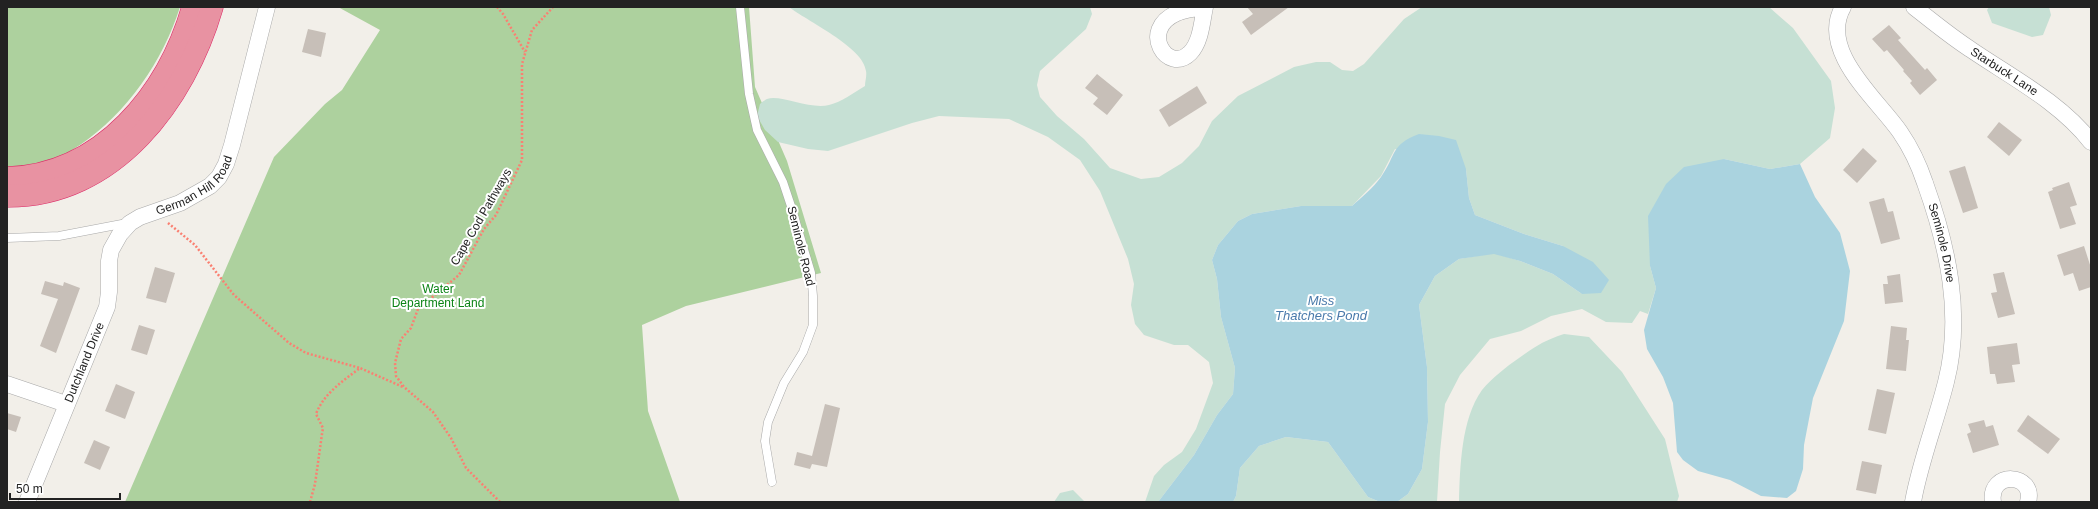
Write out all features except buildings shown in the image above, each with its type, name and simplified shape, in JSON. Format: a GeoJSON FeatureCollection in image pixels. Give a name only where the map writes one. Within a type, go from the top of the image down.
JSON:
{"type":"FeatureCollection","features":[{"type":"Feature","properties":{"kind":"highway"},"geometry":{"type":"LineString","coordinates":[[7,178],[26,177],[59,169],[78,161],[112,138],[145,103],[158,84],[181,41],[193,7]]}},
{"type":"Feature","properties":{"kind":"highway"},"geometry":{"type":"LineString","coordinates":[[7,196],[48,191],[80,180],[109,164],[136,142],[162,111],[183,78],[201,40],[212,7]]}},
{"type":"Feature","properties":{"kind":"street","name":"German Hill Road"},"geometry":{"type":"LineString","coordinates":[[130,223],[180,203],[210,186],[219,177],[226,164],[242,108],[267,7]]}},
{"type":"Feature","properties":{"kind":"street","name":"Seminole Drive"},"geometry":{"type":"LineString","coordinates":[[1843,7],[1837,26],[1839,42],[1856,78],[1875,104],[1889,117],[1915,156],[1941,232],[1953,289],[1951,359],[1913,502]]}},
{"type":"Feature","properties":{"kind":"street","name":"Starbuck Lane"},"geometry":{"type":"LineString","coordinates":[[1914,7],[1969,49],[2031,90],[2072,121],[2091,142]]}},
{"type":"Feature","properties":{"kind":"street","name":"Dutchland Drive"},"geometry":{"type":"LineString","coordinates":[[27,502],[107,307],[112,250],[120,234],[130,223]]}},
{"type":"Feature","properties":{"kind":"street"},"geometry":{"type":"LineString","coordinates":[[7,384],[66,404]]}},
{"type":"Feature","properties":{"kind":"street"},"geometry":{"type":"LineString","coordinates":[[1992,502],[1994,490],[1997,485],[2004,480],[2012,478],[2020,481],[2027,487],[2029,495],[2028,502]]}},
{"type":"Feature","properties":{"kind":"lane","name":"Seminole Road"},"geometry":{"type":"LineString","coordinates":[[740,7],[749,94],[757,130],[783,182],[811,273],[813,296],[813,325],[803,352],[784,383],[768,422],[766,441],[772,482]]}},
{"type":"Feature","properties":{"kind":"lane","name":"German Hill Road"},"geometry":{"type":"LineString","coordinates":[[7,238],[59,236],[130,223]]}},
{"type":"Feature","properties":{"kind":"path"},"geometry":{"type":"LineString","coordinates":[[497,7],[503,14],[525,52]]}},
{"type":"Feature","properties":{"kind":"path","name":"Cape Cod Pathways"},"geometry":{"type":"LineString","coordinates":[[500,502],[466,468],[451,438],[433,412],[404,387],[396,376],[395,363],[401,339],[411,328],[418,309],[459,275],[484,229],[496,215],[520,168],[522,160],[523,95],[521,73],[525,52],[532,30],[552,7]]}},
{"type":"Feature","properties":{"kind":"path"},"geometry":{"type":"LineString","coordinates":[[155,212],[194,245],[234,295],[289,343],[306,353],[360,368],[404,387]]}},
{"type":"Feature","properties":{"kind":"path"},"geometry":{"type":"LineString","coordinates":[[310,502],[315,484],[323,428],[316,414],[319,406],[335,387],[360,368]]}},
{"type":"Feature","properties":{"kind":"green space"},"geometry":{"type":"Polygon","coordinates":[[[7,7],[180,7],[164,47],[153,66],[128,102],[113,118],[80,145],[64,155],[44,162],[14,169],[7,168],[7,7]]]}},
{"type":"Feature","properties":{"kind":"green space","name":"Water Department Land"},"geometry":{"type":"Polygon","coordinates":[[[338,7],[749,7],[755,87],[787,161],[821,273],[686,306],[642,325],[648,411],[680,502],[125,502],[274,157],[325,104],[342,90],[380,30],[338,7]]]}},
{"type":"Feature","properties":{"kind":"green space"},"geometry":{"type":"Polygon","coordinates":[[[789,7],[1090,7],[1092,14],[1086,29],[1040,71],[1037,85],[1040,97],[1057,116],[1084,139],[1110,168],[1141,179],[1159,177],[1182,163],[1199,146],[1212,121],[1238,96],[1294,67],[1316,62],[1330,62],[1342,70],[1353,71],[1364,64],[1404,19],[1422,7],[1769,7],[1793,28],[1831,81],[1835,108],[1830,138],[1800,164],[1770,169],[1724,159],[1650,266],[1656,288],[1648,314],[1640,311],[1632,323],[1606,322],[1582,309],[1551,316],[1521,331],[1490,339],[1460,375],[1445,404],[1437,502],[1397,502],[1408,494],[1422,469],[1428,422],[1427,367],[1419,305],[1435,276],[1459,259],[1494,253],[1553,274],[1582,294],[1563,246],[1524,234],[1475,215],[1469,198],[1466,169],[1395,149],[1381,176],[1352,206],[1301,206],[1252,214],[1238,221],[1218,245],[1212,260],[1217,279],[1221,317],[1235,368],[1233,394],[1217,415],[1194,455],[1158,502],[1145,502],[1154,476],[1164,465],[1182,452],[1196,429],[1213,383],[1209,362],[1188,345],[1174,345],[1144,335],[1135,324],[1131,305],[1134,284],[1128,259],[1100,191],[1080,160],[1048,137],[1009,119],[939,116],[912,123],[828,151],[808,149],[778,142],[765,130],[757,116],[760,104],[767,99],[773,98],[821,106],[834,104],[865,86],[866,77],[863,62],[855,53],[833,35],[789,7]]]}},
{"type":"Feature","properties":{"kind":"green space"},"geometry":{"type":"Polygon","coordinates":[[[1989,7],[2049,7],[2051,15],[2043,35],[2032,37],[1992,23],[1987,10],[1989,7]]]}},
{"type":"Feature","properties":{"kind":"green space"},"geometry":{"type":"Polygon","coordinates":[[[1564,334],[1589,337],[1622,372],[1665,439],[1679,496],[1677,502],[1459,502],[1461,459],[1466,429],[1475,402],[1482,390],[1499,373],[1530,350],[1545,341],[1564,334]]]}},
{"type":"Feature","properties":{"kind":"green space"},"geometry":{"type":"Polygon","coordinates":[[[1286,437],[1328,442],[1368,497],[1380,502],[1233,502],[1236,496],[1240,468],[1259,446],[1286,437]]]}},
{"type":"Feature","properties":{"kind":"green space"},"geometry":{"type":"Polygon","coordinates":[[[1073,490],[1085,502],[1054,502],[1060,493],[1073,490]]]}},
{"type":"Feature","properties":{"kind":"water","name":"Miss Thatchers Pond"},"geometry":{"type":"Polygon","coordinates":[[[1419,134],[1439,136],[1456,140],[1466,169],[1469,198],[1475,215],[1524,234],[1563,246],[1593,262],[1609,280],[1601,293],[1582,294],[1553,274],[1520,261],[1494,254],[1459,259],[1435,276],[1419,305],[1427,367],[1428,422],[1422,469],[1408,494],[1397,502],[1380,502],[1368,497],[1328,442],[1286,437],[1259,446],[1240,468],[1236,496],[1233,502],[1158,502],[1194,455],[1217,415],[1233,394],[1235,368],[1221,317],[1217,279],[1212,260],[1218,245],[1238,221],[1252,214],[1301,206],[1352,206],[1378,181],[1398,146],[1419,134]]]}},
{"type":"Feature","properties":{"kind":"water"},"geometry":{"type":"Polygon","coordinates":[[[1724,159],[1770,169],[1800,164],[1815,197],[1840,233],[1850,271],[1844,321],[1813,398],[1804,445],[1803,469],[1796,491],[1787,498],[1761,496],[1730,480],[1698,471],[1683,460],[1677,452],[1673,403],[1663,377],[1647,349],[1644,330],[1656,288],[1650,266],[1648,216],[1666,184],[1684,167],[1724,159]]]}}]}
